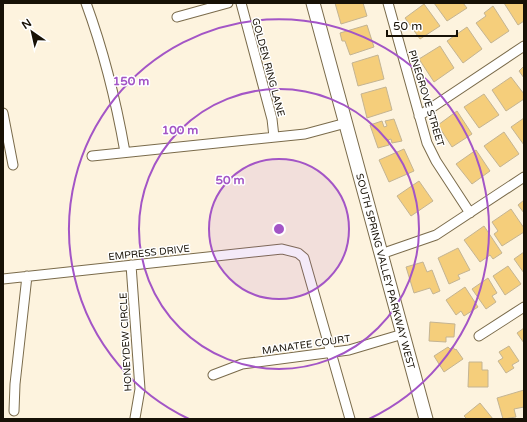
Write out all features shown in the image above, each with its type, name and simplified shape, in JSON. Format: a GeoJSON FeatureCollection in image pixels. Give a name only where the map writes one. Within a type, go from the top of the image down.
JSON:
{"type":"FeatureCollection","features":[{"type":"Feature","properties":{"kind":"street"},"geometry":{"type":"LineString","coordinates":[[86,3],[100,41],[119,118],[125,152]]}},
{"type":"Feature","properties":{"kind":"street"},"geometry":{"type":"LineString","coordinates":[[177,17],[228,3]]}},
{"type":"Feature","properties":{"kind":"street","name":"GOLDEN RING LANE"},"geometry":{"type":"LineString","coordinates":[[241,3],[272,119],[274,137]]}},
{"type":"Feature","properties":{"kind":"street","name":"SOUTH SPRING VALLEY PARKWAY WEST"},"geometry":{"type":"LineString","coordinates":[[313,3],[426,419]]}},
{"type":"Feature","properties":{"kind":"street","name":"PINEGROVE STREET"},"geometry":{"type":"LineString","coordinates":[[391,4],[427,143],[436,161],[470,213]]}},
{"type":"Feature","properties":{"kind":"street"},"geometry":{"type":"LineString","coordinates":[[419,116],[524,46]]}},
{"type":"Feature","properties":{"kind":"street"},"geometry":{"type":"LineString","coordinates":[[3,113],[13,165]]}},
{"type":"Feature","properties":{"kind":"street"},"geometry":{"type":"LineString","coordinates":[[92,156],[305,134],[346,123]]}},
{"type":"Feature","properties":{"kind":"street"},"geometry":{"type":"LineString","coordinates":[[382,254],[436,235],[524,177]]}},
{"type":"Feature","properties":{"kind":"street","name":"EMPRESS DRIVE"},"geometry":{"type":"LineString","coordinates":[[3,278],[282,249],[298,253],[304,258],[331,353]]}},
{"type":"Feature","properties":{"kind":"street","name":"HONEYDEW CIRCLE"},"geometry":{"type":"LineString","coordinates":[[131,265],[140,389],[135,418]]}},
{"type":"Feature","properties":{"kind":"street"},"geometry":{"type":"LineString","coordinates":[[14,411],[15,384],[27,276]]}},
{"type":"Feature","properties":{"kind":"street"},"geometry":{"type":"LineString","coordinates":[[479,336],[524,307]]}},
{"type":"Feature","properties":{"kind":"street","name":"MANATEE COURT"},"geometry":{"type":"LineString","coordinates":[[213,375],[242,364],[349,350],[403,334]]}},
{"type":"Feature","properties":{"kind":"street"},"geometry":{"type":"LineString","coordinates":[[331,353],[350,419]]}},
{"type":"Feature","properties":{"kind":"building"},"geometry":{"type":"Polygon","coordinates":[[[335,3],[363,3],[367,16],[341,24],[335,3]]]}},
{"type":"Feature","properties":{"kind":"building"},"geometry":{"type":"Polygon","coordinates":[[[434,3],[463,3],[467,8],[447,21],[434,3]]]}},
{"type":"Feature","properties":{"kind":"building"},"geometry":{"type":"Polygon","coordinates":[[[504,3],[524,3],[524,21],[518,25],[504,3]]]}},
{"type":"Feature","properties":{"kind":"building"},"geometry":{"type":"Polygon","coordinates":[[[424,4],[440,26],[420,39],[405,18],[424,4]]]}},
{"type":"Feature","properties":{"kind":"building"},"geometry":{"type":"Polygon","coordinates":[[[493,6],[509,31],[491,43],[476,23],[486,16],[484,13],[493,6]]]}},
{"type":"Feature","properties":{"kind":"building"},"geometry":{"type":"Polygon","coordinates":[[[367,25],[374,47],[350,55],[345,41],[342,41],[340,33],[367,25]]]}},
{"type":"Feature","properties":{"kind":"building"},"geometry":{"type":"Polygon","coordinates":[[[467,27],[482,49],[463,63],[447,41],[467,27]]]}},
{"type":"Feature","properties":{"kind":"building"},"geometry":{"type":"Polygon","coordinates":[[[440,46],[454,68],[434,82],[419,59],[440,46]]]}},
{"type":"Feature","properties":{"kind":"building"},"geometry":{"type":"Polygon","coordinates":[[[378,55],[384,79],[358,86],[352,63],[378,55]]]}},
{"type":"Feature","properties":{"kind":"building"},"geometry":{"type":"Polygon","coordinates":[[[524,66],[524,78],[519,71],[524,66]]]}},
{"type":"Feature","properties":{"kind":"building"},"geometry":{"type":"Polygon","coordinates":[[[511,77],[524,94],[524,99],[506,111],[492,90],[511,77]]]}},
{"type":"Feature","properties":{"kind":"building"},"geometry":{"type":"Polygon","coordinates":[[[386,87],[392,110],[367,118],[361,94],[386,87]]]}},
{"type":"Feature","properties":{"kind":"building"},"geometry":{"type":"Polygon","coordinates":[[[484,94],[499,115],[479,128],[464,107],[484,94]]]}},
{"type":"Feature","properties":{"kind":"building"},"geometry":{"type":"Polygon","coordinates":[[[457,111],[472,134],[452,147],[438,125],[457,111]]]}},
{"type":"Feature","properties":{"kind":"building"},"geometry":{"type":"Polygon","coordinates":[[[524,118],[524,145],[511,127],[524,118]]]}},
{"type":"Feature","properties":{"kind":"building"},"geometry":{"type":"Polygon","coordinates":[[[394,119],[402,141],[392,143],[391,139],[388,140],[389,145],[378,148],[370,125],[382,121],[384,127],[387,126],[385,121],[394,119]]]}},
{"type":"Feature","properties":{"kind":"building"},"geometry":{"type":"Polygon","coordinates":[[[504,132],[519,154],[500,167],[484,146],[504,132]]]}},
{"type":"Feature","properties":{"kind":"building"},"geometry":{"type":"Polygon","coordinates":[[[404,149],[414,171],[389,182],[379,160],[404,149]]]}},
{"type":"Feature","properties":{"kind":"building"},"geometry":{"type":"Polygon","coordinates":[[[476,150],[490,171],[472,184],[456,164],[476,150]]]}},
{"type":"Feature","properties":{"kind":"building"},"geometry":{"type":"Polygon","coordinates":[[[419,181],[433,201],[411,216],[397,196],[419,181]]]}},
{"type":"Feature","properties":{"kind":"building"},"geometry":{"type":"Polygon","coordinates":[[[524,200],[524,213],[518,205],[524,200]]]}},
{"type":"Feature","properties":{"kind":"building"},"geometry":{"type":"Polygon","coordinates":[[[511,209],[524,228],[524,232],[502,246],[494,234],[498,231],[492,222],[511,209]]]}},
{"type":"Feature","properties":{"kind":"building"},"geometry":{"type":"Polygon","coordinates":[[[484,226],[502,253],[493,259],[490,255],[480,262],[464,240],[484,226]]]}},
{"type":"Feature","properties":{"kind":"building"},"geometry":{"type":"Polygon","coordinates":[[[458,248],[470,270],[458,275],[460,279],[449,284],[438,258],[458,248]]]}},
{"type":"Feature","properties":{"kind":"building"},"geometry":{"type":"Polygon","coordinates":[[[524,252],[524,273],[514,259],[524,252]]]}},
{"type":"Feature","properties":{"kind":"building"},"geometry":{"type":"Polygon","coordinates":[[[423,262],[427,272],[432,270],[440,291],[433,294],[430,288],[414,293],[406,267],[423,262]]]}},
{"type":"Feature","properties":{"kind":"building"},"geometry":{"type":"Polygon","coordinates":[[[508,266],[521,284],[505,295],[493,276],[508,266]]]}},
{"type":"Feature","properties":{"kind":"building"},"geometry":{"type":"Polygon","coordinates":[[[488,278],[497,293],[492,296],[496,302],[486,309],[472,289],[488,278]]]}},
{"type":"Feature","properties":{"kind":"building"},"geometry":{"type":"Polygon","coordinates":[[[465,287],[478,307],[464,316],[461,311],[456,315],[446,300],[465,287]]]}},
{"type":"Feature","properties":{"kind":"building"},"geometry":{"type":"Polygon","coordinates":[[[430,322],[455,324],[454,337],[446,337],[446,342],[429,341],[430,322]]]}},
{"type":"Feature","properties":{"kind":"building"},"geometry":{"type":"Polygon","coordinates":[[[524,328],[524,343],[517,333],[524,328]]]}},
{"type":"Feature","properties":{"kind":"building"},"geometry":{"type":"Polygon","coordinates":[[[509,346],[519,361],[512,365],[514,368],[506,373],[498,361],[503,358],[499,352],[509,346]]]}},
{"type":"Feature","properties":{"kind":"building"},"geometry":{"type":"Polygon","coordinates":[[[448,347],[450,349],[453,347],[455,350],[456,349],[463,359],[444,372],[434,356],[448,347]]]}},
{"type":"Feature","properties":{"kind":"building"},"geometry":{"type":"Polygon","coordinates":[[[469,362],[482,362],[482,370],[488,370],[488,387],[468,387],[469,362]]]}},
{"type":"Feature","properties":{"kind":"building"},"geometry":{"type":"Polygon","coordinates":[[[524,390],[524,407],[514,409],[516,417],[503,419],[497,398],[524,390]]]}},
{"type":"Feature","properties":{"kind":"building"},"geometry":{"type":"Polygon","coordinates":[[[480,403],[493,419],[467,419],[464,416],[480,403]]]}}]}
